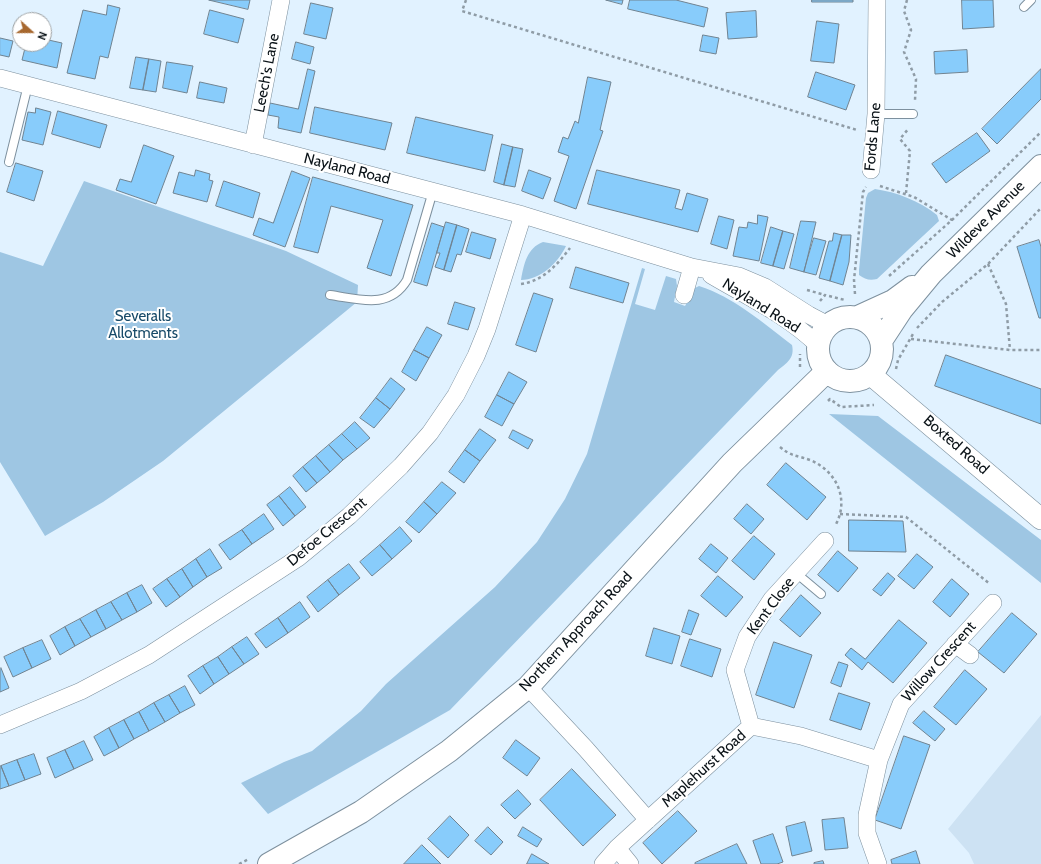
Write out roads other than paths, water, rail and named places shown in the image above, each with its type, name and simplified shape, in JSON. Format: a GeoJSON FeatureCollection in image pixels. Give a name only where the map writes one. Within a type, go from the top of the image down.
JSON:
{"type":"FeatureCollection","features":[{"type":"Feature","properties":{"kind":"main road","name":"Wildeve Avenue"},"geometry":{"type":"LineString","coordinates":[[881,341],[902,309],[931,274],[1041,166]]}},
{"type":"Feature","properties":{"kind":"main road","name":"Wildeve Avenue"},"geometry":{"type":"LineString","coordinates":[[858,317],[893,300],[931,274]]}},
{"type":"Feature","properties":{"kind":"main road"},"geometry":{"type":"LineString","coordinates":[[847,316],[858,317],[868,322],[877,330],[881,341],[882,350],[880,359],[870,374],[860,379],[848,381],[837,378],[827,372],[819,359],[818,345],[821,334],[828,325],[837,319],[847,316]]}},
{"type":"Feature","properties":{"kind":"main road","name":"Northern Approach Road"},"geometry":{"type":"LineString","coordinates":[[262,860],[360,812],[449,751],[528,687],[732,463],[827,372]]}},
{"type":"Feature","properties":{"kind":"street","name":"Leech's Lane"},"geometry":{"type":"LineString","coordinates":[[253,145],[281,0]]}},
{"type":"Feature","properties":{"kind":"street","name":"Fords Lane"},"geometry":{"type":"LineString","coordinates":[[870,176],[876,114],[877,0]]}},
{"type":"Feature","properties":{"kind":"street","name":"Nayland Road"},"geometry":{"type":"LineString","coordinates":[[0,78],[253,145],[433,190],[523,215],[697,268],[739,276],[765,287],[809,315],[828,325]]}},
{"type":"Feature","properties":{"kind":"street","name":"Defoe Crescent"},"geometry":{"type":"LineString","coordinates":[[0,725],[81,691],[155,651],[298,558],[349,516],[395,472],[430,433],[456,395],[476,356],[487,329],[523,215]]}},
{"type":"Feature","properties":{"kind":"street","name":"Nayland Road"},"geometry":{"type":"LineString","coordinates":[[697,268],[757,300],[807,334],[818,345]]}},
{"type":"Feature","properties":{"kind":"street"},"geometry":{"type":"LineString","coordinates":[[684,295],[697,268]]}},
{"type":"Feature","properties":{"kind":"street","name":"Boxted Road"},"geometry":{"type":"LineString","coordinates":[[870,374],[1041,519]]}},
{"type":"Feature","properties":{"kind":"street","name":"Kent Close"},"geometry":{"type":"LineString","coordinates":[[752,726],[736,670],[747,637],[772,599],[825,541]]}},
{"type":"Feature","properties":{"kind":"street","name":"Willow Crescent"},"geometry":{"type":"LineString","coordinates":[[878,864],[867,833],[867,815],[879,760],[901,704],[994,603]]}},
{"type":"Feature","properties":{"kind":"street"},"geometry":{"type":"LineString","coordinates":[[955,644],[970,655]]}},
{"type":"Feature","properties":{"kind":"street","name":"Maplehurst Road"},"geometry":{"type":"LineString","coordinates":[[528,687],[586,749],[648,820]]}},
{"type":"Feature","properties":{"kind":"street","name":"Maplehurst Road"},"geometry":{"type":"LineString","coordinates":[[603,864],[617,848],[752,726],[801,736],[879,760]]}},
{"type":"Feature","properties":{"kind":"street"},"geometry":{"type":"LineString","coordinates":[[617,848],[630,864]]}},
{"type":"Feature","properties":{"kind":"lane"},"geometry":{"type":"LineString","coordinates":[[1024,7],[1031,0]]}},
{"type":"Feature","properties":{"kind":"lane"},"geometry":{"type":"LineString","coordinates":[[9,162],[28,85]]}},
{"type":"Feature","properties":{"kind":"lane"},"geometry":{"type":"LineString","coordinates":[[876,114],[913,114]]}},
{"type":"Feature","properties":{"kind":"lane"},"geometry":{"type":"LineString","coordinates":[[330,295],[366,300],[381,300],[392,296],[402,288],[407,280],[433,190]]}},
{"type":"Feature","properties":{"kind":"lane"},"geometry":{"type":"LineString","coordinates":[[796,573],[821,594]]}},
{"type":"Feature","properties":{"kind":"park label","name":"Severalls Allotments"},"geometry":{"type":"Point","coordinates":[143,326]}}]}
